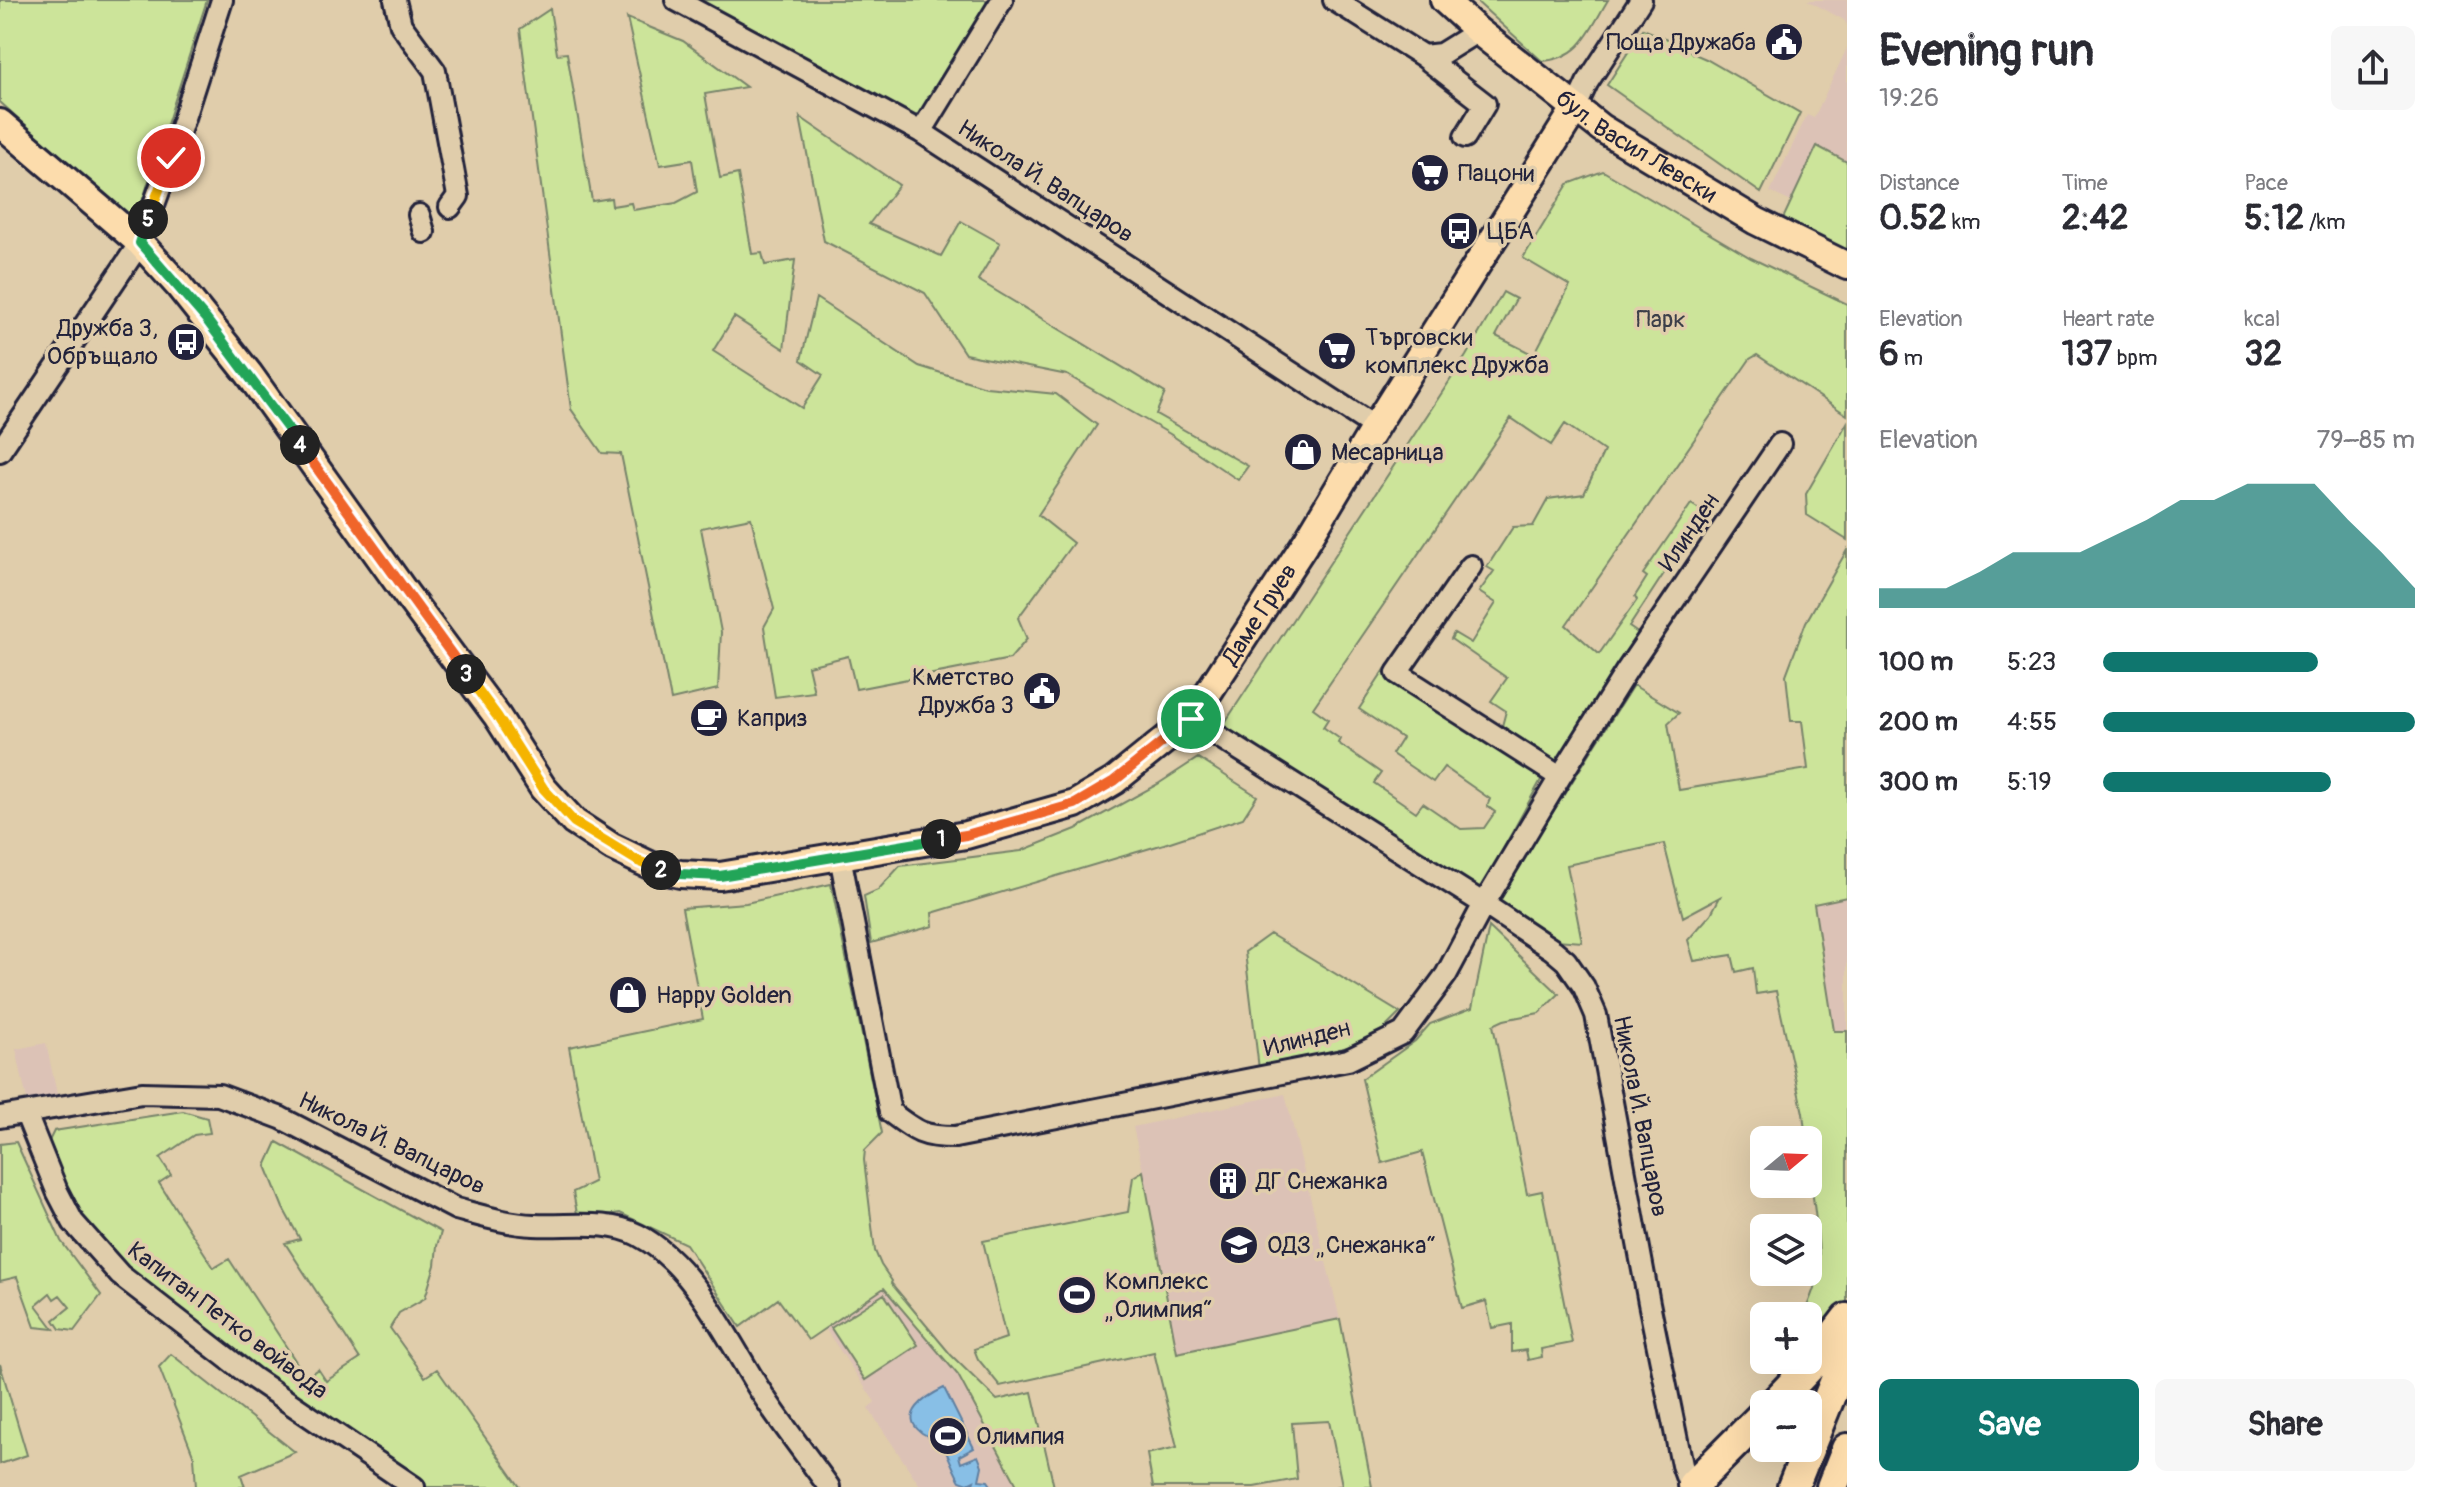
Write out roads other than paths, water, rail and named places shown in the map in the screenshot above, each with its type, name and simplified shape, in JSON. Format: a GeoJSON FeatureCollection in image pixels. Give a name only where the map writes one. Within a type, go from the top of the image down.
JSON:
{"type":"FeatureCollection","features":[{"type":"Feature","properties":{"kind":"highway"},"geometry":{"type":"LineString","coordinates":[[1822,1351],[1847,1319]]}},
{"type":"Feature","properties":{"kind":"highway"},"geometry":{"type":"LineString","coordinates":[[1822,1359],[1847,1352]]}},
{"type":"Feature","properties":{"kind":"highway"},"geometry":{"type":"LineString","coordinates":[[1822,1404],[1847,1352]]}},
{"type":"Feature","properties":{"kind":"highway"},"geometry":{"type":"LineString","coordinates":[[1791,1390],[1804,1374]]}},
{"type":"Feature","properties":{"kind":"highway"},"geometry":{"type":"LineString","coordinates":[[1692,1486],[1750,1432]]}},
{"type":"Feature","properties":{"kind":"highway"},"geometry":{"type":"LineString","coordinates":[[1832,1487],[1847,1449]]}},
{"type":"Feature","properties":{"kind":"highway"},"geometry":{"type":"LineString","coordinates":[[1793,1487],[1800,1462]]}},
{"type":"Feature","properties":{"kind":"main road","name":"бул. Васил Левски"},"geometry":{"type":"LineString","coordinates":[[1444,0],[1478,31],[1601,128],[1756,221],[1847,266]]}},
{"type":"Feature","properties":{"kind":"main road","name":"Даме Груев"},"geometry":{"type":"LineString","coordinates":[[0,123],[140,243],[178,285],[249,374],[497,716],[543,788],[574,822],[638,861],[658,869],[680,874],[720,876],[966,835],[1075,804],[1114,781],[1191,719],[1308,539],[1575,109]]}},
{"type":"Feature","properties":{"kind":"street"},"geometry":{"type":"LineString","coordinates":[[0,451],[140,243],[222,0]]}},
{"type":"Feature","properties":{"kind":"street"},"geometry":{"type":"LineString","coordinates":[[395,0],[401,25],[435,71],[458,196],[450,207]]}},
{"type":"Feature","properties":{"kind":"street","name":"Никола Й. Вапцаров"},"geometry":{"type":"LineString","coordinates":[[676,0],[921,132],[1375,427]]}},
{"type":"Feature","properties":{"kind":"street"},"geometry":{"type":"LineString","coordinates":[[921,132],[1002,0]]}},
{"type":"Feature","properties":{"kind":"street"},"geometry":{"type":"LineString","coordinates":[[1334,0],[1423,56],[1485,104],[1465,137]]}},
{"type":"Feature","properties":{"kind":"street"},"geometry":{"type":"LineString","coordinates":[[1575,109],[1587,83],[1641,0]]}},
{"type":"Feature","properties":{"kind":"street"},"geometry":{"type":"LineString","coordinates":[[1423,56],[1441,54],[1478,31]]}},
{"type":"Feature","properties":{"kind":"street","name":"Илинден"},"geometry":{"type":"LineString","coordinates":[[840,856],[890,1112],[917,1132],[936,1137],[955,1137],[1348,1060],[1403,1033],[1446,975],[1484,904],[1627,670],[1780,444]]}},
{"type":"Feature","properties":{"kind":"street"},"geometry":{"type":"LineString","coordinates":[[1471,566],[1397,673],[1560,777]]}},
{"type":"Feature","properties":{"kind":"street","name":"Никола Й. Вапцаров"},"geometry":{"type":"LineString","coordinates":[[1191,719],[1484,904],[1566,961],[1584,987],[1596,1015],[1682,1465],[1692,1486]]}},
{"type":"Feature","properties":{"kind":"street","name":"Никола Й. Вапцаров"},"geometry":{"type":"LineString","coordinates":[[0,1117],[142,1093],[219,1095],[281,1118],[456,1209],[530,1225],[606,1226],[637,1234],[666,1255],[697,1291],[763,1396],[829,1487]]}},
{"type":"Feature","properties":{"kind":"street","name":"Капитан Петко войвода"},"geometry":{"type":"LineString","coordinates":[[26,1114],[73,1222],[120,1275],[253,1378],[414,1487]]}},
{"type":"Feature","properties":{"kind":"water","name":"Олимпия"},"geometry":{"type":"Polygon","coordinates":[[[944,1388],[974,1448],[959,1456],[961,1463],[978,1456],[982,1466],[979,1480],[988,1481],[992,1487],[972,1487],[974,1481],[968,1484],[960,1481],[943,1447],[922,1433],[912,1420],[913,1413],[923,1401],[944,1388]]]}},
{"type":"Feature","properties":{"kind":"place","name":"Поща Дружаба"},"geometry":{"type":"Point","coordinates":[1784,42]}},
{"type":"Feature","properties":{"kind":"place","name":"Пацони"},"geometry":{"type":"Point","coordinates":[1430,173]}},
{"type":"Feature","properties":{"kind":"place","name":"ЦБА"},"geometry":{"type":"Point","coordinates":[1459,231]}},
{"type":"Feature","properties":{"kind":"place","name":"Дружба 3, Обръщало"},"geometry":{"type":"Point","coordinates":[186,342]}},
{"type":"Feature","properties":{"kind":"place","name":"Търговски комплекс Дружба"},"geometry":{"type":"Point","coordinates":[1337,351]}},
{"type":"Feature","properties":{"kind":"place","name":"Месарница"},"geometry":{"type":"Point","coordinates":[1303,452]}},
{"type":"Feature","properties":{"kind":"place","name":"Кметство Дружба 3"},"geometry":{"type":"Point","coordinates":[1042,691]}},
{"type":"Feature","properties":{"kind":"place","name":"Каприз"},"geometry":{"type":"Point","coordinates":[709,718]}},
{"type":"Feature","properties":{"kind":"place","name":"Happy Golden"},"geometry":{"type":"Point","coordinates":[628,995]}},
{"type":"Feature","properties":{"kind":"place","name":"ДГ Снежанка"},"geometry":{"type":"Point","coordinates":[1228,1181]}},
{"type":"Feature","properties":{"kind":"place","name":"ОДЗ „Снежанка“"},"geometry":{"type":"Point","coordinates":[1239,1245]}},
{"type":"Feature","properties":{"kind":"place","name":"Комплекс „Олимпия“"},"geometry":{"type":"Point","coordinates":[1077,1295]}},
{"type":"Feature","properties":{"kind":"place","name":"Олимпия"},"geometry":{"type":"Point","coordinates":[948,1436]}},
{"type":"Feature","properties":{"kind":"park label","name":"Парк"},"geometry":{"type":"Point","coordinates":[1661,319]}}]}
